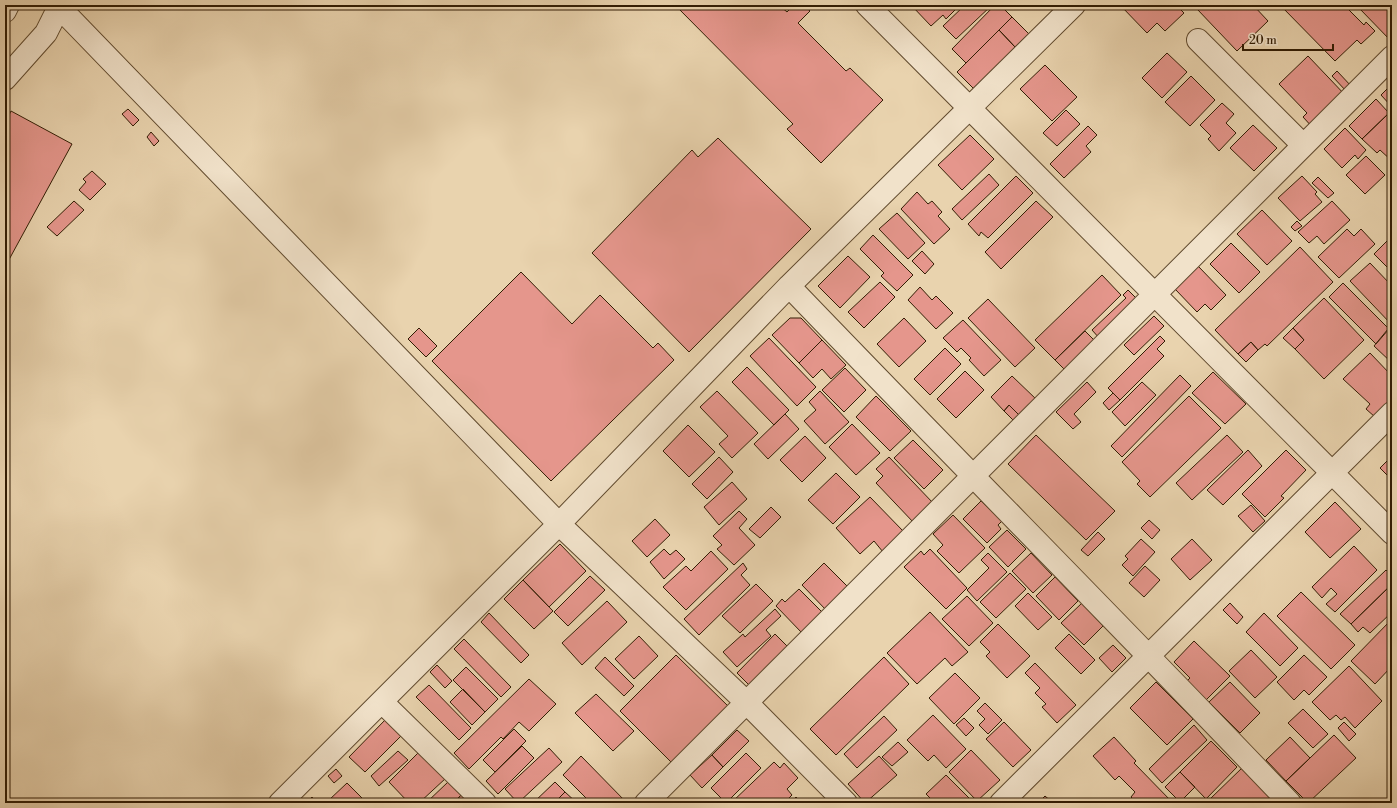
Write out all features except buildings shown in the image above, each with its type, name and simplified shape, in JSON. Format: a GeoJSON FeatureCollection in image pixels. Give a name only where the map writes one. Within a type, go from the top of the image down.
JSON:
{"type":"FeatureCollection","features":[{"type":"Feature","properties":{"kind":"street"},"geometry":{"type":"LineString","coordinates":[[5,11],[8,5]]}},
{"type":"Feature","properties":{"kind":"street"},"geometry":{"type":"LineString","coordinates":[[867,5],[1392,533]]}},
{"type":"Feature","properties":{"kind":"street"},"geometry":{"type":"LineString","coordinates":[[280,803],[559,524],[789,286],[1074,5]]}},
{"type":"Feature","properties":{"kind":"street"},"geometry":{"type":"LineString","coordinates":[[5,79],[46,32],[60,6],[559,524],[746,702],[846,803]]}},
{"type":"Feature","properties":{"kind":"street"},"geometry":{"type":"LineString","coordinates":[[1198,40],[1303,145]]}},
{"type":"Feature","properties":{"kind":"street"},"geometry":{"type":"LineString","coordinates":[[646,803],[1154,293],[1392,57]]}},
{"type":"Feature","properties":{"kind":"street"},"geometry":{"type":"LineString","coordinates":[[789,286],[971,476],[1149,656],[1290,803]]}},
{"type":"Feature","properties":{"kind":"street"},"geometry":{"type":"LineString","coordinates":[[1001,803],[1392,412]]}},
{"type":"Feature","properties":{"kind":"street"},"geometry":{"type":"LineString","coordinates":[[382,702],[484,803]]}}]}
